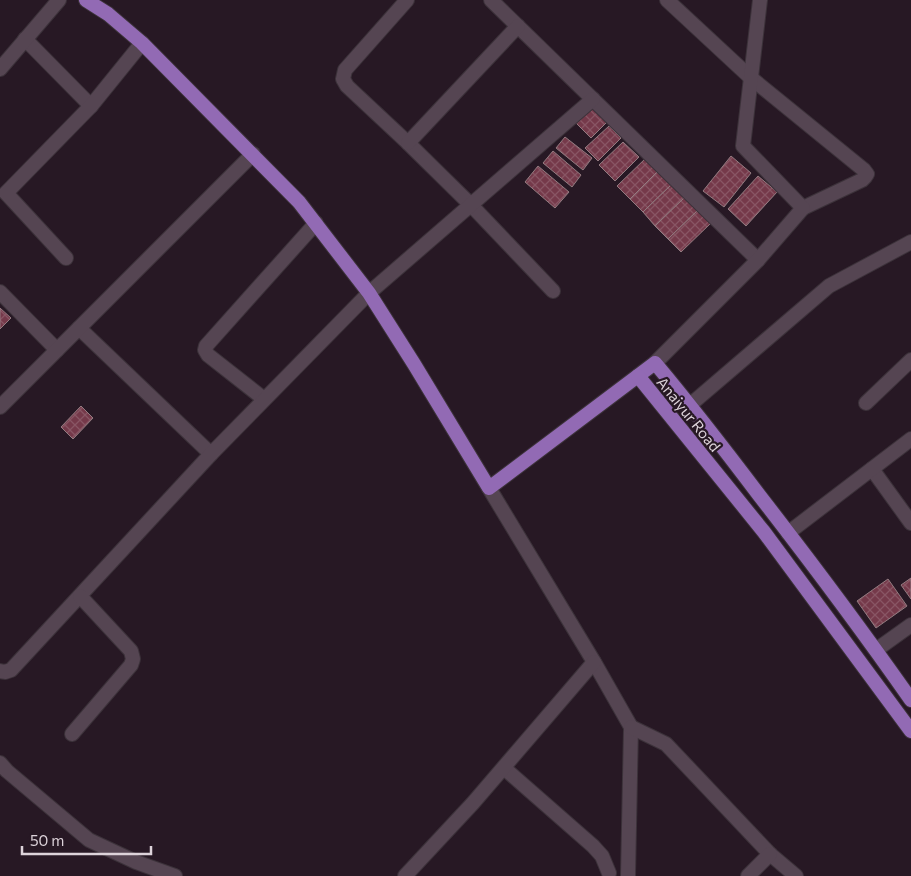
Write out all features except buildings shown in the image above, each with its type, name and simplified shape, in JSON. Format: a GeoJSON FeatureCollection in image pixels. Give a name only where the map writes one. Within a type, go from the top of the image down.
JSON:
{"type":"FeatureCollection","features":[{"type":"Feature","properties":{"kind":"main road"},"geometry":{"type":"LineString","coordinates":[[86,0],[108,14],[142,43],[300,202],[369,293],[489,488],[638,376]]}},
{"type":"Feature","properties":{"kind":"main road","name":"Anaiyur Road"},"geometry":{"type":"LineString","coordinates":[[911,700],[788,533],[690,405],[655,363],[638,376],[764,532],[911,731]]}},
{"type":"Feature","properties":{"kind":"street"},"geometry":{"type":"LineString","coordinates":[[0,69],[59,0]]}},
{"type":"Feature","properties":{"kind":"street"},"geometry":{"type":"LineString","coordinates":[[407,0],[345,70],[343,79],[346,86],[471,205],[553,291]]}},
{"type":"Feature","properties":{"kind":"street"},"geometry":{"type":"LineString","coordinates":[[491,0],[758,260]]}},
{"type":"Feature","properties":{"kind":"street"},"geometry":{"type":"LineString","coordinates":[[655,363],[758,260],[803,208],[862,180],[867,174],[750,78],[667,0]]}},
{"type":"Feature","properties":{"kind":"street"},"geometry":{"type":"LineString","coordinates":[[760,0],[743,146],[803,208]]}},
{"type":"Feature","properties":{"kind":"street"},"geometry":{"type":"LineString","coordinates":[[408,143],[518,26]]}},
{"type":"Feature","properties":{"kind":"street"},"geometry":{"type":"LineString","coordinates":[[25,40],[90,106]]}},
{"type":"Feature","properties":{"kind":"street"},"geometry":{"type":"LineString","coordinates":[[66,258],[6,193],[90,106],[142,43]]}},
{"type":"Feature","properties":{"kind":"street"},"geometry":{"type":"LineString","coordinates":[[0,671],[11,670],[211,454],[369,293],[593,99]]}},
{"type":"Feature","properties":{"kind":"street"},"geometry":{"type":"LineString","coordinates":[[0,407],[253,154]]}},
{"type":"Feature","properties":{"kind":"street"},"geometry":{"type":"LineString","coordinates":[[264,399],[208,355],[205,350],[206,346],[316,224]]}},
{"type":"Feature","properties":{"kind":"street"},"geometry":{"type":"LineString","coordinates":[[690,405],[829,286],[911,242]]}},
{"type":"Feature","properties":{"kind":"street"},"geometry":{"type":"LineString","coordinates":[[0,292],[57,350]]}},
{"type":"Feature","properties":{"kind":"street"},"geometry":{"type":"LineString","coordinates":[[79,328],[211,454]]}},
{"type":"Feature","properties":{"kind":"street"},"geometry":{"type":"LineString","coordinates":[[866,402],[911,360]]}},
{"type":"Feature","properties":{"kind":"street"},"geometry":{"type":"LineString","coordinates":[[788,533],[911,439]]}},
{"type":"Feature","properties":{"kind":"street"},"geometry":{"type":"LineString","coordinates":[[872,470],[911,523]]}},
{"type":"Feature","properties":{"kind":"street"},"geometry":{"type":"LineString","coordinates":[[489,488],[631,727],[628,869],[606,874],[602,856],[593,846],[504,768]]}},
{"type":"Feature","properties":{"kind":"street"},"geometry":{"type":"LineString","coordinates":[[72,734],[131,665],[134,659],[131,652],[80,596]]}},
{"type":"Feature","properties":{"kind":"street"},"geometry":{"type":"LineString","coordinates":[[876,650],[911,625]]}},
{"type":"Feature","properties":{"kind":"street"},"geometry":{"type":"LineString","coordinates":[[405,876],[504,768],[594,662]]}},
{"type":"Feature","properties":{"kind":"street"},"geometry":{"type":"LineString","coordinates":[[631,727],[666,744],[770,854],[796,876]]}},
{"type":"Feature","properties":{"kind":"street"},"geometry":{"type":"LineString","coordinates":[[0,763],[89,840],[136,862],[175,876]]}},
{"type":"Feature","properties":{"kind":"street"},"geometry":{"type":"LineString","coordinates":[[748,876],[770,854]]}}]}
